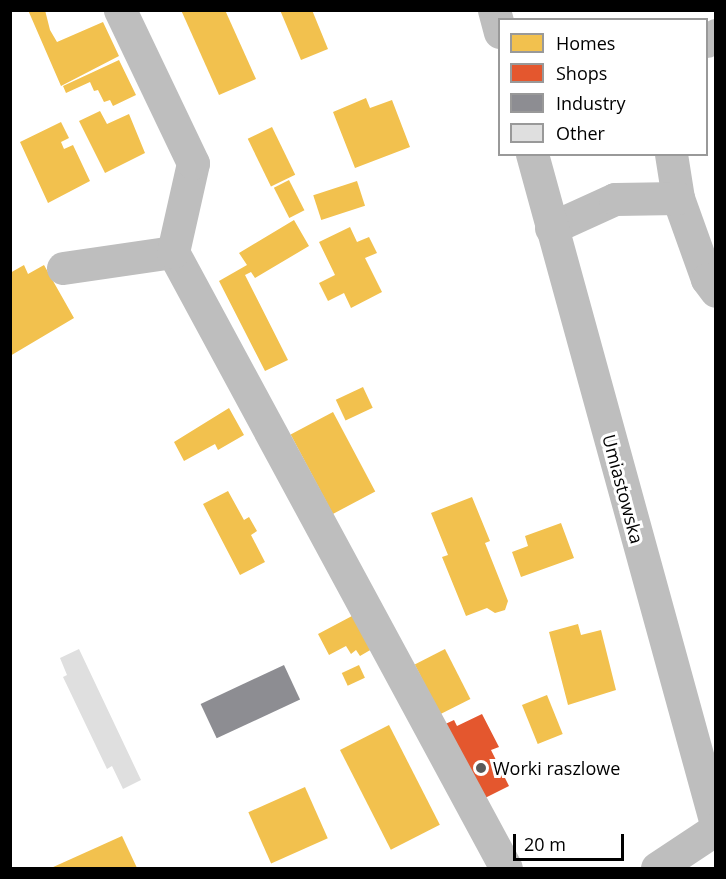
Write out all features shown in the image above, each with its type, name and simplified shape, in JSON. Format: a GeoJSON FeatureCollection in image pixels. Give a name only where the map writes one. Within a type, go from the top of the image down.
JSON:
{"type":"FeatureCollection","features":[{"type":"Feature","properties":{"kind":"street"},"geometry":{"type":"LineString","coordinates":[[120,10],[193,163],[173,252],[506,868]]}},
{"type":"Feature","properties":{"kind":"street"},"geometry":{"type":"LineString","coordinates":[[494,10],[498,25]]}},
{"type":"Feature","properties":{"kind":"street","name":"Umiastowska"},"geometry":{"type":"LineString","coordinates":[[533,156],[716,824]]}},
{"type":"Feature","properties":{"kind":"street"},"geometry":{"type":"LineString","coordinates":[[671,156],[678,198],[707,279],[716,291]]}},
{"type":"Feature","properties":{"kind":"street"},"geometry":{"type":"LineString","coordinates":[[551,228],[615,199],[678,198]]}},
{"type":"Feature","properties":{"kind":"street"},"geometry":{"type":"LineString","coordinates":[[63,268],[173,252]]}},
{"type":"Feature","properties":{"kind":"street"},"geometry":{"type":"LineString","coordinates":[[657,868],[716,828]]}},
{"type":"Feature","properties":{"kind":"building: Homes"},"geometry":{"type":"Polygon","coordinates":[[[28,10],[45,10],[50,30],[57,42],[103,22],[119,56],[61,86],[28,10]]]}},
{"type":"Feature","properties":{"kind":"building: Homes"},"geometry":{"type":"Polygon","coordinates":[[[181,10],[225,10],[256,79],[219,95],[181,10]]]}},
{"type":"Feature","properties":{"kind":"building: Homes"},"geometry":{"type":"Polygon","coordinates":[[[280,10],[312,10],[328,49],[301,60],[280,10]]]}},
{"type":"Feature","properties":{"kind":"building: Homes"},"geometry":{"type":"Polygon","coordinates":[[[119,60],[136,95],[113,106],[110,100],[104,102],[98,90],[94,91],[90,82],[66,93],[63,86],[119,60]]]}},
{"type":"Feature","properties":{"kind":"building: Homes"},"geometry":{"type":"Polygon","coordinates":[[[366,98],[370,108],[392,100],[410,147],[355,168],[333,112],[366,98]]]}},
{"type":"Feature","properties":{"kind":"building: Homes"},"geometry":{"type":"Polygon","coordinates":[[[100,111],[107,124],[129,114],[145,153],[105,173],[79,121],[100,111]]]}},
{"type":"Feature","properties":{"kind":"building: Homes"},"geometry":{"type":"Polygon","coordinates":[[[61,122],[69,138],[61,142],[64,149],[73,145],[90,181],[48,203],[20,142],[61,122]]]}},
{"type":"Feature","properties":{"kind":"building: Homes"},"geometry":{"type":"Polygon","coordinates":[[[272,127],[295,175],[271,186],[248,139],[272,127]]]}},
{"type":"Feature","properties":{"kind":"building: Homes"},"geometry":{"type":"Polygon","coordinates":[[[289,180],[304,210],[289,218],[274,188],[289,180]]]}},
{"type":"Feature","properties":{"kind":"building: Homes"},"geometry":{"type":"Polygon","coordinates":[[[357,181],[365,206],[321,220],[313,195],[357,181]]]}},
{"type":"Feature","properties":{"kind":"building: Homes"},"geometry":{"type":"Polygon","coordinates":[[[294,220],[309,246],[255,278],[251,272],[245,275],[288,360],[265,371],[219,281],[247,265],[239,253],[294,220]]]}},
{"type":"Feature","properties":{"kind":"building: Homes"},"geometry":{"type":"Polygon","coordinates":[[[350,227],[357,242],[369,237],[377,253],[365,258],[382,292],[351,308],[344,293],[328,301],[319,283],[335,275],[319,242],[350,227]]]}},
{"type":"Feature","properties":{"kind":"building: Homes"},"geometry":{"type":"Polygon","coordinates":[[[24,265],[28,274],[44,265],[74,318],[10,356],[10,273],[24,265]]]}},
{"type":"Feature","properties":{"kind":"building: Homes"},"geometry":{"type":"Polygon","coordinates":[[[363,387],[373,408],[346,421],[336,400],[363,387]]]}},
{"type":"Feature","properties":{"kind":"building: Homes"},"geometry":{"type":"Polygon","coordinates":[[[229,408],[244,435],[218,450],[215,444],[184,461],[174,442],[229,408]]]}},
{"type":"Feature","properties":{"kind":"building: Homes"},"geometry":{"type":"Polygon","coordinates":[[[333,412],[375,491],[333,514],[291,435],[333,412]]]}},
{"type":"Feature","properties":{"kind":"building: Homes"},"geometry":{"type":"Polygon","coordinates":[[[228,491],[244,520],[249,517],[257,531],[251,535],[265,562],[240,575],[203,504],[228,491]]]}},
{"type":"Feature","properties":{"kind":"building: Homes"},"geometry":{"type":"Polygon","coordinates":[[[472,497],[490,541],[485,543],[508,601],[505,610],[495,613],[487,608],[466,616],[442,557],[448,555],[431,513],[472,497]]]}},
{"type":"Feature","properties":{"kind":"building: Homes"},"geometry":{"type":"Polygon","coordinates":[[[561,523],[574,558],[521,577],[512,552],[528,546],[525,536],[561,523]]]}},
{"type":"Feature","properties":{"kind":"building: Homes"},"geometry":{"type":"Polygon","coordinates":[[[352,616],[372,649],[360,656],[356,650],[351,654],[346,646],[329,655],[318,634],[352,616]]]}},
{"type":"Feature","properties":{"kind":"building: Homes"},"geometry":{"type":"Polygon","coordinates":[[[578,624],[581,635],[601,630],[616,690],[568,705],[549,632],[578,624]]]}},
{"type":"Feature","properties":{"kind":"building: Homes"},"geometry":{"type":"Polygon","coordinates":[[[445,649],[470,699],[440,714],[415,664],[445,649]]]}},
{"type":"Feature","properties":{"kind":"building: Homes"},"geometry":{"type":"Polygon","coordinates":[[[359,665],[365,678],[348,686],[342,673],[359,665]]]}},
{"type":"Feature","properties":{"kind":"building: Homes"},"geometry":{"type":"Polygon","coordinates":[[[547,695],[563,734],[538,744],[522,705],[547,695]]]}},
{"type":"Feature","properties":{"kind":"building: Homes"},"geometry":{"type":"Polygon","coordinates":[[[389,725],[440,825],[391,850],[340,750],[389,725]]]}},
{"type":"Feature","properties":{"kind":"building: Homes"},"geometry":{"type":"Polygon","coordinates":[[[305,787],[328,838],[271,863],[248,812],[305,787]]]}},
{"type":"Feature","properties":{"kind":"building: Homes"},"geometry":{"type":"Polygon","coordinates":[[[122,836],[137,868],[51,868],[122,836]]]}},
{"type":"Feature","properties":{"kind":"building: Shops","name":"Worki raszlowe"},"geometry":{"type":"Polygon","coordinates":[[[482,714],[499,747],[491,750],[509,786],[479,801],[441,726],[454,720],[457,726],[482,714]]]}},
{"type":"Feature","properties":{"kind":"building: Industry"},"geometry":{"type":"Polygon","coordinates":[[[284,665],[300,699],[217,738],[201,704],[284,665]]]}},
{"type":"Feature","properties":{"kind":"building: Other"},"geometry":{"type":"Polygon","coordinates":[[[79,649],[141,780],[123,789],[112,766],[107,769],[63,677],[67,675],[60,658],[79,649]]]}},
{"type":"Feature","properties":{"kind":"place","name":"Worki raszlowe"},"geometry":{"type":"Point","coordinates":[481,768]}}]}
